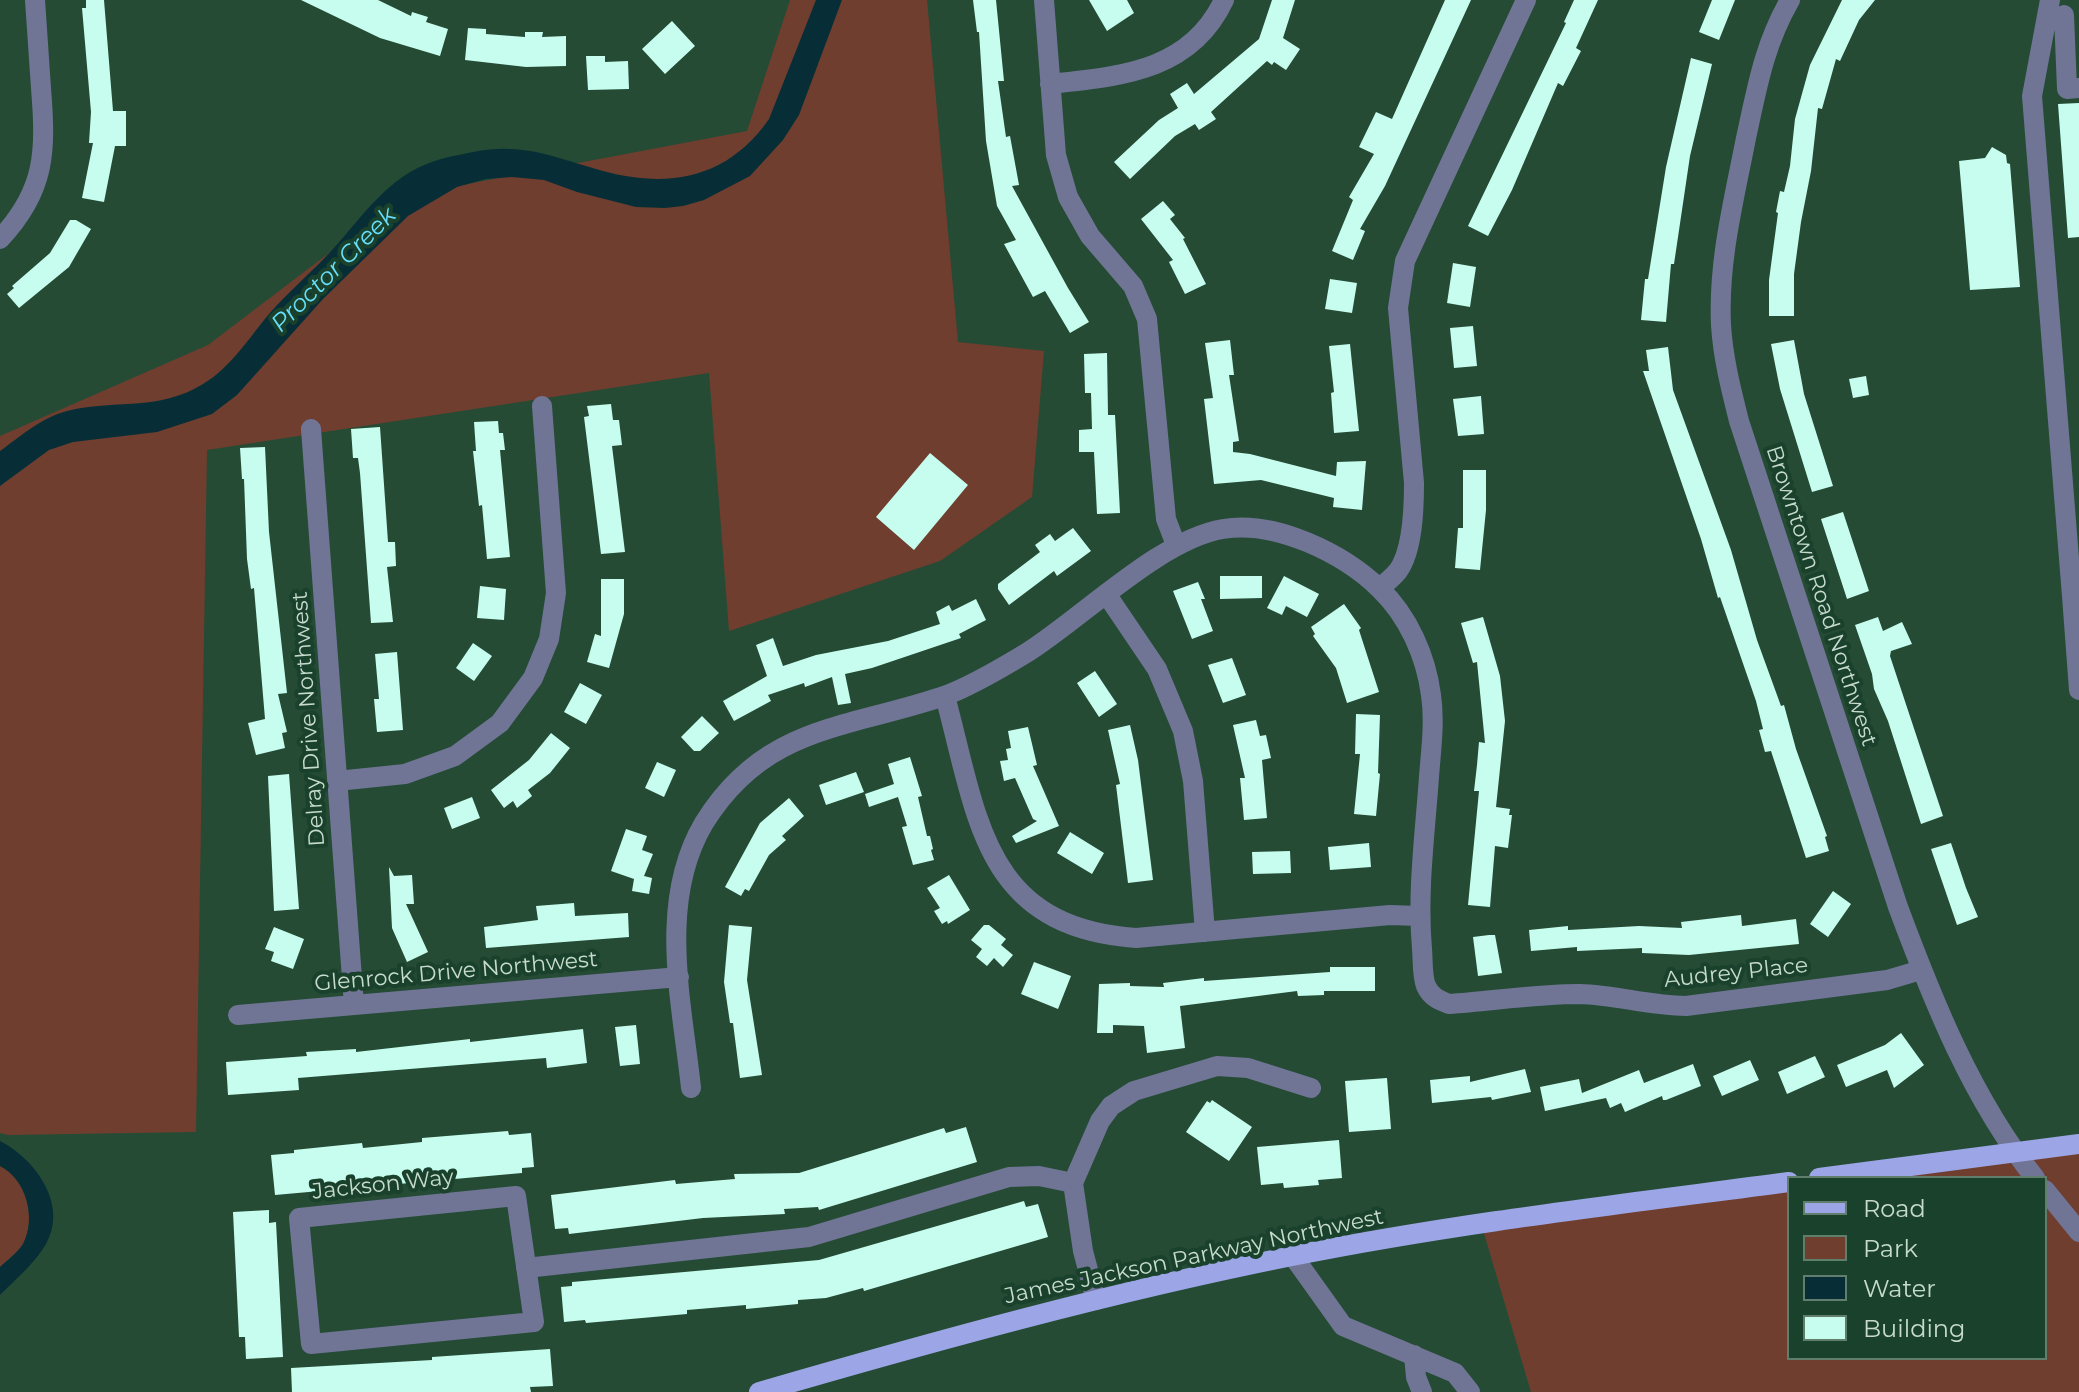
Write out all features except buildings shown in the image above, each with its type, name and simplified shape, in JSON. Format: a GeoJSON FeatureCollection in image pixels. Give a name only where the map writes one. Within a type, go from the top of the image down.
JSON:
{"type":"FeatureCollection","features":[{"type":"Feature","properties":{"kind":"main road"},"geometry":{"type":"LineString","coordinates":[[1834,1176],[2079,1144]]}},
{"type":"Feature","properties":{"kind":"main road","name":"James Jackson Parkway Northwest"},"geometry":{"type":"LineString","coordinates":[[759,1392],[931,1342],[1096,1300],[1293,1256],[1468,1225],[1787,1182]]}},
{"type":"Feature","properties":{"kind":"street"},"geometry":{"type":"LineString","coordinates":[[0,239],[21,215],[34,192],[42,165],[45,137],[35,0]]}},
{"type":"Feature","properties":{"kind":"street"},"geometry":{"type":"LineString","coordinates":[[1044,0],[1056,155],[1068,197],[1090,236],[1133,286],[1147,319],[1166,519],[1176,545]]}},
{"type":"Feature","properties":{"kind":"street"},"geometry":{"type":"LineString","coordinates":[[1050,84],[1145,70],[1176,55],[1205,30],[1224,0]]}},
{"type":"Feature","properties":{"kind":"street"},"geometry":{"type":"LineString","coordinates":[[1379,588],[1404,561],[1414,512],[1398,308],[1405,261],[1526,0]]}},
{"type":"Feature","properties":{"kind":"street","name":"Browntown Road Northwest"},"geometry":{"type":"LineString","coordinates":[[1790,0],[1777,22],[1762,61],[1725,242],[1721,327],[1727,375],[1739,421],[1921,970],[1972,1080],[2014,1152],[2033,1176]]}},
{"type":"Feature","properties":{"kind":"street"},"geometry":{"type":"LineString","coordinates":[[2060,11],[2067,89],[2079,88]]}},
{"type":"Feature","properties":{"kind":"street"},"geometry":{"type":"LineString","coordinates":[[2060,11],[2032,96],[2076,596],[2079,690]]}},
{"type":"Feature","properties":{"kind":"street"},"geometry":{"type":"LineString","coordinates":[[337,781],[405,774],[455,756],[500,723],[533,678],[549,639],[556,593],[542,406]]}},
{"type":"Feature","properties":{"kind":"street","name":"Delray Drive Northwest"},"geometry":{"type":"LineString","coordinates":[[311,429],[354,1005]]}},
{"type":"Feature","properties":{"kind":"street"},"geometry":{"type":"LineString","coordinates":[[691,1088],[676,920],[683,873],[703,825],[734,783],[768,755],[807,734],[945,696],[1028,652],[1176,545],[1221,529],[1246,527],[1272,530],[1335,555],[1379,588],[1398,610],[1415,639],[1432,698],[1433,730],[1419,916],[1390,915],[1136,938],[1101,935],[1059,921],[1023,896],[1000,869],[983,838],[945,696]]}},
{"type":"Feature","properties":{"kind":"street"},"geometry":{"type":"LineString","coordinates":[[1107,595],[1157,669],[1183,731],[1193,781],[1205,932]]}},
{"type":"Feature","properties":{"kind":"street","name":"Audrey Place"},"geometry":{"type":"LineString","coordinates":[[1419,916],[1425,985],[1434,998],[1449,1004],[1578,994],[1604,995],[1657,1006],[1686,1006],[1887,980],[1921,970]]}},
{"type":"Feature","properties":{"kind":"street","name":"Glenrock Drive Northwest"},"geometry":{"type":"LineString","coordinates":[[238,1015],[679,977]]}},
{"type":"Feature","properties":{"kind":"street"},"geometry":{"type":"LineString","coordinates":[[1096,1300],[1083,1251],[1073,1183],[1100,1121],[1111,1106],[1134,1091],[1217,1066],[1248,1068],[1311,1088]]}},
{"type":"Feature","properties":{"kind":"street"},"geometry":{"type":"LineString","coordinates":[[526,1268],[809,1237],[1009,1177],[1039,1176],[1073,1183]]}},
{"type":"Feature","properties":{"kind":"street"},"geometry":{"type":"LineString","coordinates":[[2047,1192],[2079,1232]]}},
{"type":"Feature","properties":{"kind":"street","name":"Jackson Way"},"geometry":{"type":"LineString","coordinates":[[516,1196],[526,1268],[534,1322],[311,1344],[299,1218],[516,1196]]}},
{"type":"Feature","properties":{"kind":"street"},"geometry":{"type":"LineString","coordinates":[[1293,1256],[1343,1326],[1455,1373],[1470,1392]]}},
{"type":"Feature","properties":{"kind":"street"},"geometry":{"type":"LineString","coordinates":[[1414,1355],[1416,1377],[1422,1392]]}},
{"type":"Feature","properties":{"kind":"green space"},"geometry":{"type":"Polygon","coordinates":[[[790,0],[927,0],[958,342],[1044,351],[1032,497],[940,561],[729,631],[709,373],[207,450],[196,1132],[0,1133],[0,436],[208,345],[404,196],[747,131],[790,0]]]}},
{"type":"Feature","properties":{"kind":"green space"},"geometry":{"type":"Polygon","coordinates":[[[2079,1139],[2079,1392],[1531,1392],[1480,1220],[1787,1188],[1787,1360],[2047,1360],[2047,1176],[1863,1176],[2079,1139]]]}},
{"type":"Feature","properties":{"kind":"green space"},"geometry":{"type":"Polygon","coordinates":[[[0,1166],[17,1180],[26,1200],[29,1223],[23,1244],[0,1267],[0,1166]]]}},
{"type":"Feature","properties":{"kind":"water","name":"Proctor Creek"},"geometry":{"type":"Polygon","coordinates":[[[816,0],[842,0],[799,115],[783,140],[750,176],[704,200],[665,208],[636,207],[544,180],[512,177],[486,179],[457,187],[408,216],[323,299],[237,395],[212,414],[157,432],[73,442],[49,450],[0,486],[0,451],[49,418],[84,408],[169,398],[186,393],[213,377],[377,199],[417,168],[452,156],[508,149],[539,153],[603,171],[651,179],[696,174],[735,155],[769,119],[816,0]]]}},
{"type":"Feature","properties":{"kind":"water"},"geometry":{"type":"Polygon","coordinates":[[[0,1141],[36,1171],[51,1198],[53,1213],[52,1229],[42,1251],[0,1295],[0,1267],[23,1244],[29,1211],[17,1180],[0,1166],[0,1141]]]}}]}
